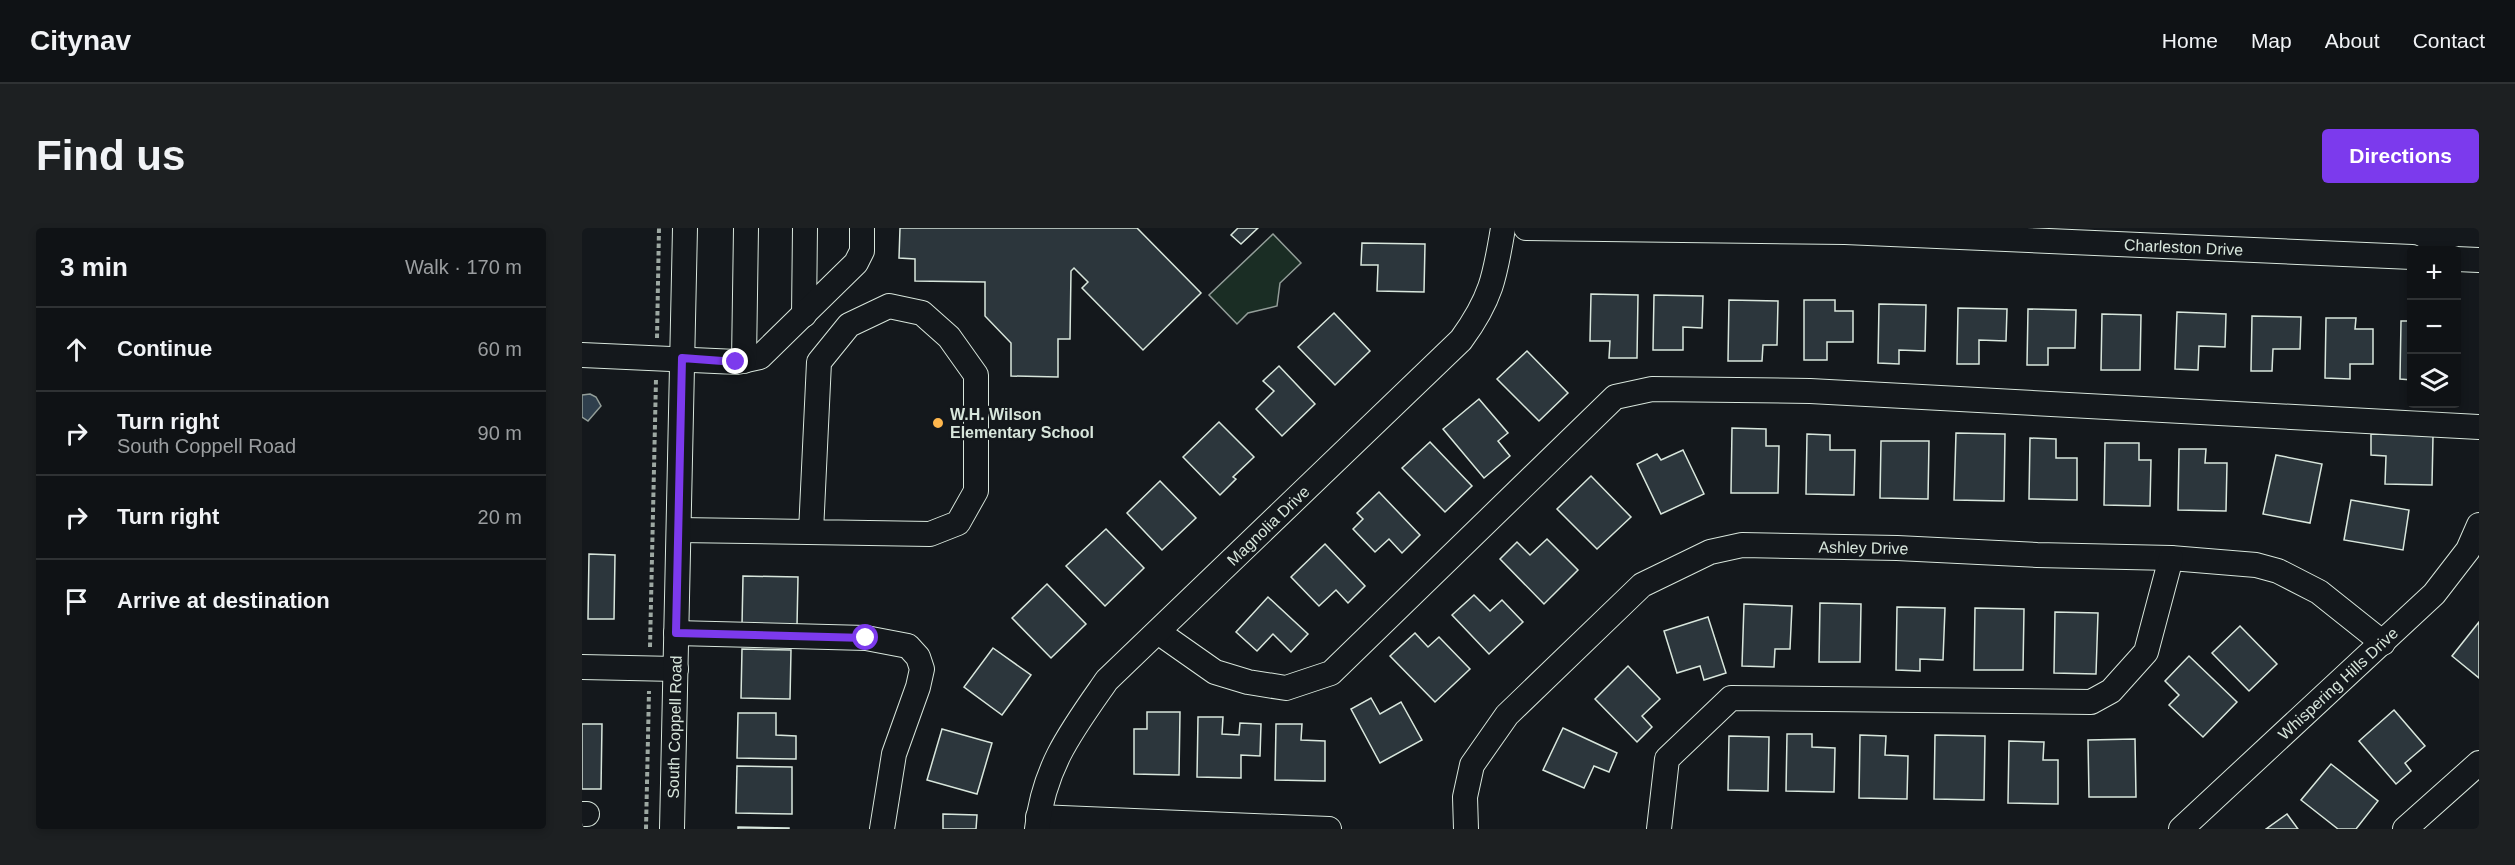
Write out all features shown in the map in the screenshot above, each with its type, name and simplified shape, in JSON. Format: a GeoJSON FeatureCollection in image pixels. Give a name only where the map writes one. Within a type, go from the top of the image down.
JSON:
{"type":"FeatureCollection","features":[{"type":"Feature","properties":{"kind":"street","name":"South Coppell Road"},"geometry":{"type":"LineString","coordinates":[[672,829],[685,228]]}},
{"type":"Feature","properties":{"kind":"street"},"geometry":{"type":"LineString","coordinates":[[744,361],[746,228]]}},
{"type":"Feature","properties":{"kind":"street"},"geometry":{"type":"LineString","coordinates":[[804,315],[806,228]]}},
{"type":"Feature","properties":{"kind":"street"},"geometry":{"type":"LineString","coordinates":[[582,355],[744,361],[760,357],[856,263],[862,251],[862,228]]}},
{"type":"Feature","properties":{"kind":"street","name":"Magnolia Drive"},"geometry":{"type":"LineString","coordinates":[[1037,823],[1053,762],[1066,738],[1107,680],[1461,340],[1482,312],[1494,280],[1503,228]]}},
{"type":"Feature","properties":{"kind":"street","name":"Charleston Drive"},"geometry":{"type":"LineString","coordinates":[[1526,228],[1845,230],[2193,237],[2407,257]]}},
{"type":"Feature","properties":{"kind":"street"},"geometry":{"type":"LineString","coordinates":[[2461,259],[2479,260]]}},
{"type":"Feature","properties":{"kind":"street"},"geometry":{"type":"LineString","coordinates":[[679,530],[930,534],[958,523],[976,491],[976,375],[949,337],[922,313],[888,306],[849,325],[819,362],[812,532]]}},
{"type":"Feature","properties":{"kind":"street"},"geometry":{"type":"LineString","coordinates":[[1158,632],[1215,672],[1248,682],[1286,688],[1331,673],[1615,397],[1652,389],[1810,391],[2479,427]]}},
{"type":"Feature","properties":{"kind":"street","name":"Whispering Hills Drive"},"geometry":{"type":"LineString","coordinates":[[2181,829],[2384,643],[2434,594],[2468,550],[2479,525]]}},
{"type":"Feature","properties":{"kind":"street","name":"Ashley Drive"},"geometry":{"type":"LineString","coordinates":[[1466,829],[1465,797],[1472,765],[1507,715],[1642,585],[1710,552],[1742,545],[2171,558],[2256,565],[2278,571],[2319,592],[2384,643]]}},
{"type":"Feature","properties":{"kind":"street"},"geometry":{"type":"LineString","coordinates":[[1659,829],[1667,759],[1731,699],[2091,702],[2111,691],[2146,652],[2171,558]]}},
{"type":"Feature","properties":{"kind":"street"},"geometry":{"type":"LineString","coordinates":[[676,633],[866,638],[908,646],[918,657],[922,669],[918,687],[894,754],[882,829]]}},
{"type":"Feature","properties":{"kind":"street"},"geometry":{"type":"LineString","coordinates":[[582,666],[676,669]]}},
{"type":"Feature","properties":{"kind":"street"},"geometry":{"type":"LineString","coordinates":[[2405,829],[2479,764]]}},
{"type":"Feature","properties":{"kind":"street"},"geometry":{"type":"LineString","coordinates":[[1037,823],[1329,829]]}},
{"type":"Feature","properties":{"kind":"path"},"geometry":{"type":"LineString","coordinates":[[646,829],[659,228]]}},
{"type":"Feature","properties":{"kind":"green space"},"geometry":{"type":"Polygon","coordinates":[[[1273,234],[1301,263],[1280,283],[1277,306],[1248,313],[1237,324],[1209,295],[1273,234]]]}},
{"type":"Feature","properties":{"kind":"water"},"geometry":{"type":"Polygon","coordinates":[[[590,394],[596,397],[601,406],[588,421],[582,417],[582,395],[590,394]]]}},
{"type":"Feature","properties":{"kind":"building"},"geometry":{"type":"Polygon","coordinates":[[[900,228],[1137,228],[1201,293],[1143,350],[1082,288],[1088,282],[1074,268],[1071,271],[1070,339],[1058,339],[1058,377],[1011,376],[1011,343],[985,316],[985,282],[915,281],[915,259],[899,258],[900,228]]]}},
{"type":"Feature","properties":{"kind":"building"},"geometry":{"type":"Polygon","coordinates":[[[1238,228],[1258,228],[1241,244],[1231,235],[1238,228]]]}},
{"type":"Feature","properties":{"kind":"building"},"geometry":{"type":"Polygon","coordinates":[[[1362,243],[1425,244],[1424,292],[1377,291],[1378,265],[1361,265],[1362,243]]]}},
{"type":"Feature","properties":{"kind":"building"},"geometry":{"type":"Polygon","coordinates":[[[1591,294],[1638,295],[1637,358],[1609,358],[1610,341],[1590,341],[1591,294]]]}},
{"type":"Feature","properties":{"kind":"building"},"geometry":{"type":"Polygon","coordinates":[[[1654,295],[1703,296],[1702,328],[1683,327],[1683,350],[1653,350],[1654,295]]]}},
{"type":"Feature","properties":{"kind":"building"},"geometry":{"type":"Polygon","coordinates":[[[1729,300],[1778,301],[1777,345],[1763,345],[1762,361],[1728,361],[1729,300]]]}},
{"type":"Feature","properties":{"kind":"building"},"geometry":{"type":"Polygon","coordinates":[[[1804,300],[1835,300],[1835,311],[1853,311],[1853,342],[1827,342],[1827,360],[1804,360],[1804,300]]]}},
{"type":"Feature","properties":{"kind":"building"},"geometry":{"type":"Polygon","coordinates":[[[1879,304],[1926,305],[1925,351],[1899,350],[1899,364],[1878,363],[1879,304]]]}},
{"type":"Feature","properties":{"kind":"building"},"geometry":{"type":"Polygon","coordinates":[[[1958,308],[2007,309],[2006,341],[1979,340],[1979,364],[1957,364],[1958,308]]]}},
{"type":"Feature","properties":{"kind":"building"},"geometry":{"type":"Polygon","coordinates":[[[2028,309],[2076,310],[2075,348],[2048,348],[2048,365],[2027,365],[2028,309]]]}},
{"type":"Feature","properties":{"kind":"building"},"geometry":{"type":"Polygon","coordinates":[[[2177,312],[2226,314],[2225,347],[2199,346],[2198,370],[2175,369],[2177,312]]]}},
{"type":"Feature","properties":{"kind":"building"},"geometry":{"type":"Polygon","coordinates":[[[1334,313],[1370,351],[1335,385],[1298,347],[1334,313]]]}},
{"type":"Feature","properties":{"kind":"building"},"geometry":{"type":"Polygon","coordinates":[[[2102,314],[2141,315],[2140,370],[2101,370],[2102,314]]]}},
{"type":"Feature","properties":{"kind":"building"},"geometry":{"type":"Polygon","coordinates":[[[2252,316],[2301,317],[2300,349],[2273,349],[2272,371],[2251,371],[2252,316]]]}},
{"type":"Feature","properties":{"kind":"building"},"geometry":{"type":"Polygon","coordinates":[[[2326,318],[2356,318],[2355,329],[2373,329],[2373,364],[2350,364],[2350,379],[2325,378],[2326,318]]]}},
{"type":"Feature","properties":{"kind":"building"},"geometry":{"type":"Polygon","coordinates":[[[2401,321],[2407,321],[2407,380],[2400,379],[2401,321]]]}},
{"type":"Feature","properties":{"kind":"building"},"geometry":{"type":"Polygon","coordinates":[[[1527,351],[1568,393],[1539,421],[1497,379],[1527,351]]]}},
{"type":"Feature","properties":{"kind":"building"},"geometry":{"type":"Polygon","coordinates":[[[1279,366],[1315,404],[1282,436],[1256,409],[1274,391],[1263,381],[1279,366]]]}},
{"type":"Feature","properties":{"kind":"building"},"geometry":{"type":"Polygon","coordinates":[[[1479,399],[1508,433],[1498,441],[1510,456],[1484,478],[1443,429],[1479,399]]]}},
{"type":"Feature","properties":{"kind":"building"},"geometry":{"type":"Polygon","coordinates":[[[1219,422],[1254,457],[1233,477],[1236,479],[1220,495],[1183,457],[1219,422]]]}},
{"type":"Feature","properties":{"kind":"building"},"geometry":{"type":"Polygon","coordinates":[[[1732,428],[1766,429],[1766,446],[1779,446],[1778,493],[1731,493],[1732,428]]]}},
{"type":"Feature","properties":{"kind":"building"},"geometry":{"type":"Polygon","coordinates":[[[1956,433],[2005,434],[2004,501],[1954,500],[1956,433]]]}},
{"type":"Feature","properties":{"kind":"building"},"geometry":{"type":"Polygon","coordinates":[[[1807,434],[1830,435],[1830,450],[1855,450],[1854,495],[1806,494],[1807,434]]]}},
{"type":"Feature","properties":{"kind":"building"},"geometry":{"type":"Polygon","coordinates":[[[2371,434],[2433,436],[2432,485],[2385,484],[2386,456],[2371,455],[2371,434]]]}},
{"type":"Feature","properties":{"kind":"building"},"geometry":{"type":"Polygon","coordinates":[[[2030,438],[2056,439],[2056,458],[2077,458],[2077,500],[2029,499],[2030,438]]]}},
{"type":"Feature","properties":{"kind":"building"},"geometry":{"type":"Polygon","coordinates":[[[1881,441],[1929,441],[1928,499],[1880,498],[1881,441]]]}},
{"type":"Feature","properties":{"kind":"building"},"geometry":{"type":"Polygon","coordinates":[[[1430,442],[1472,486],[1445,512],[1402,468],[1430,442]]]}},
{"type":"Feature","properties":{"kind":"building"},"geometry":{"type":"Polygon","coordinates":[[[2105,443],[2139,443],[2139,460],[2151,460],[2150,506],[2104,505],[2105,443]]]}},
{"type":"Feature","properties":{"kind":"building"},"geometry":{"type":"Polygon","coordinates":[[[2179,449],[2206,449],[2205,463],[2227,463],[2226,511],[2178,510],[2179,449]]]}},
{"type":"Feature","properties":{"kind":"building"},"geometry":{"type":"Polygon","coordinates":[[[1683,450],[1704,494],[1661,514],[1637,464],[1657,454],[1661,460],[1683,450]]]}},
{"type":"Feature","properties":{"kind":"building"},"geometry":{"type":"Polygon","coordinates":[[[2276,455],[2322,464],[2310,523],[2263,514],[2276,455]]]}},
{"type":"Feature","properties":{"kind":"building"},"geometry":{"type":"Polygon","coordinates":[[[1591,476],[1631,517],[1597,549],[1557,509],[1591,476]]]}},
{"type":"Feature","properties":{"kind":"building"},"geometry":{"type":"Polygon","coordinates":[[[1160,481],[1196,518],[1162,550],[1127,513],[1160,481]]]}},
{"type":"Feature","properties":{"kind":"building"},"geometry":{"type":"Polygon","coordinates":[[[1379,492],[1420,535],[1402,553],[1389,539],[1375,552],[1353,529],[1363,519],[1357,513],[1379,492]]]}},
{"type":"Feature","properties":{"kind":"building"},"geometry":{"type":"Polygon","coordinates":[[[2351,500],[2409,510],[2403,550],[2344,540],[2351,500]]]}},
{"type":"Feature","properties":{"kind":"building"},"geometry":{"type":"Polygon","coordinates":[[[1106,529],[1144,568],[1105,606],[1066,566],[1106,529]]]}},
{"type":"Feature","properties":{"kind":"building"},"geometry":{"type":"Polygon","coordinates":[[[1547,539],[1578,570],[1544,604],[1500,559],[1517,542],[1530,555],[1547,539]]]}},
{"type":"Feature","properties":{"kind":"building"},"geometry":{"type":"Polygon","coordinates":[[[1325,544],[1365,586],[1348,603],[1336,590],[1319,606],[1291,577],[1325,544]]]}},
{"type":"Feature","properties":{"kind":"building"},"geometry":{"type":"Polygon","coordinates":[[[589,554],[615,555],[614,619],[588,619],[589,554]]]}},
{"type":"Feature","properties":{"kind":"building"},"geometry":{"type":"Polygon","coordinates":[[[743,576],[798,577],[797,626],[742,625],[743,576]]]}},
{"type":"Feature","properties":{"kind":"building"},"geometry":{"type":"Polygon","coordinates":[[[1047,584],[1086,624],[1051,658],[1012,618],[1047,584]]]}},
{"type":"Feature","properties":{"kind":"building"},"geometry":{"type":"Polygon","coordinates":[[[1474,595],[1490,611],[1502,600],[1523,622],[1489,654],[1452,615],[1474,595]]]}},
{"type":"Feature","properties":{"kind":"building"},"geometry":{"type":"Polygon","coordinates":[[[1268,597],[1308,634],[1291,652],[1273,634],[1257,651],[1236,632],[1268,597]]]}},
{"type":"Feature","properties":{"kind":"building"},"geometry":{"type":"Polygon","coordinates":[[[1820,603],[1861,604],[1860,662],[1819,662],[1820,603]]]}},
{"type":"Feature","properties":{"kind":"building"},"geometry":{"type":"Polygon","coordinates":[[[1744,604],[1792,606],[1790,649],[1775,649],[1774,667],[1742,666],[1744,604]]]}},
{"type":"Feature","properties":{"kind":"building"},"geometry":{"type":"Polygon","coordinates":[[[1897,607],[1945,608],[1943,660],[1920,659],[1920,671],[1896,670],[1897,607]]]}},
{"type":"Feature","properties":{"kind":"building"},"geometry":{"type":"Polygon","coordinates":[[[1975,608],[2024,609],[2023,670],[1974,670],[1975,608]]]}},
{"type":"Feature","properties":{"kind":"building"},"geometry":{"type":"Polygon","coordinates":[[[2055,612],[2098,613],[2096,674],[2054,673],[2055,612]]]}},
{"type":"Feature","properties":{"kind":"building"},"geometry":{"type":"Polygon","coordinates":[[[1708,617],[1726,673],[1704,680],[1700,666],[1677,673],[1664,631],[1708,617]]]}},
{"type":"Feature","properties":{"kind":"building"},"geometry":{"type":"Polygon","coordinates":[[[2479,622],[2479,678],[2452,656],[2479,622]]]}},
{"type":"Feature","properties":{"kind":"building"},"geometry":{"type":"Polygon","coordinates":[[[2240,626],[2277,664],[2249,691],[2212,653],[2240,626]]]}},
{"type":"Feature","properties":{"kind":"building"},"geometry":{"type":"Polygon","coordinates":[[[1415,633],[1428,647],[1439,637],[1470,669],[1435,702],[1390,656],[1415,633]]]}},
{"type":"Feature","properties":{"kind":"building"},"geometry":{"type":"Polygon","coordinates":[[[993,648],[1031,675],[1002,715],[964,687],[993,648]]]}},
{"type":"Feature","properties":{"kind":"building"},"geometry":{"type":"Polygon","coordinates":[[[742,649],[791,650],[790,699],[741,698],[742,649]]]}},
{"type":"Feature","properties":{"kind":"building"},"geometry":{"type":"Polygon","coordinates":[[[2189,656],[2237,702],[2203,737],[2169,705],[2179,695],[2165,681],[2189,656]]]}},
{"type":"Feature","properties":{"kind":"building"},"geometry":{"type":"Polygon","coordinates":[[[1628,666],[1660,699],[1642,716],[1652,727],[1637,742],[1595,699],[1628,666]]]}},
{"type":"Feature","properties":{"kind":"building"},"geometry":{"type":"Polygon","coordinates":[[[1371,698],[1380,714],[1401,702],[1422,740],[1380,763],[1351,709],[1371,698]]]}},
{"type":"Feature","properties":{"kind":"building"},"geometry":{"type":"Polygon","coordinates":[[[2394,710],[2425,746],[2405,763],[2411,771],[2396,784],[2359,741],[2394,710]]]}},
{"type":"Feature","properties":{"kind":"building"},"geometry":{"type":"Polygon","coordinates":[[[1147,712],[1180,712],[1179,775],[1134,774],[1134,729],[1147,729],[1147,712]]]}},
{"type":"Feature","properties":{"kind":"building"},"geometry":{"type":"Polygon","coordinates":[[[738,713],[776,713],[776,735],[796,736],[796,759],[737,758],[738,713]]]}},
{"type":"Feature","properties":{"kind":"building"},"geometry":{"type":"Polygon","coordinates":[[[1198,717],[1223,717],[1222,734],[1239,735],[1240,723],[1261,724],[1260,756],[1241,755],[1241,778],[1197,777],[1198,717]]]}},
{"type":"Feature","properties":{"kind":"building"},"geometry":{"type":"Polygon","coordinates":[[[582,724],[602,724],[601,789],[582,789],[582,724]]]}},
{"type":"Feature","properties":{"kind":"building"},"geometry":{"type":"Polygon","coordinates":[[[1276,724],[1302,724],[1301,740],[1325,741],[1325,781],[1275,780],[1276,724]]]}},
{"type":"Feature","properties":{"kind":"building"},"geometry":{"type":"Polygon","coordinates":[[[1563,728],[1617,753],[1609,772],[1594,766],[1584,788],[1543,770],[1563,728]]]}},
{"type":"Feature","properties":{"kind":"building"},"geometry":{"type":"Polygon","coordinates":[[[942,729],[992,743],[977,794],[927,780],[942,729]]]}},
{"type":"Feature","properties":{"kind":"building"},"geometry":{"type":"Polygon","coordinates":[[[1787,734],[1812,734],[1812,747],[1835,748],[1834,792],[1786,791],[1787,734]]]}},
{"type":"Feature","properties":{"kind":"building"},"geometry":{"type":"Polygon","coordinates":[[[1860,735],[1886,736],[1885,755],[1908,756],[1907,799],[1859,798],[1860,735]]]}},
{"type":"Feature","properties":{"kind":"building"},"geometry":{"type":"Polygon","coordinates":[[[1935,735],[1985,736],[1984,800],[1934,799],[1935,735]]]}},
{"type":"Feature","properties":{"kind":"building"},"geometry":{"type":"Polygon","coordinates":[[[1729,736],[1769,737],[1768,791],[1728,790],[1729,736]]]}},
{"type":"Feature","properties":{"kind":"building"},"geometry":{"type":"Polygon","coordinates":[[[2135,739],[2136,797],[2089,797],[2088,740],[2135,739]]]}},
{"type":"Feature","properties":{"kind":"building"},"geometry":{"type":"Polygon","coordinates":[[[2009,741],[2044,742],[2043,760],[2058,760],[2058,804],[2008,803],[2009,741]]]}},
{"type":"Feature","properties":{"kind":"building"},"geometry":{"type":"Polygon","coordinates":[[[2331,764],[2378,801],[2356,829],[2338,829],[2301,800],[2331,764]]]}},
{"type":"Feature","properties":{"kind":"building"},"geometry":{"type":"Polygon","coordinates":[[[737,766],[792,767],[792,814],[736,813],[737,766]]]}},
{"type":"Feature","properties":{"kind":"building"},"geometry":{"type":"Polygon","coordinates":[[[943,814],[977,815],[976,829],[943,829],[943,814]]]}},
{"type":"Feature","properties":{"kind":"building"},"geometry":{"type":"Polygon","coordinates":[[[2287,814],[2298,829],[2266,829],[2287,814]]]}},
{"type":"Feature","properties":{"kind":"building"},"geometry":{"type":"Polygon","coordinates":[[[738,827],[789,828],[789,829],[738,829],[738,827]]]}},
{"type":"Feature","properties":{"kind":"place","name":"W.H. Wilson Elementary School"},"geometry":{"type":"Point","coordinates":[938,423]}},
{"type":"Feature","properties":{"kind":"route"},"geometry":{"type":"LineString","coordinates":[[736,362],[682,358],[676,633],[866,638]]}}]}
